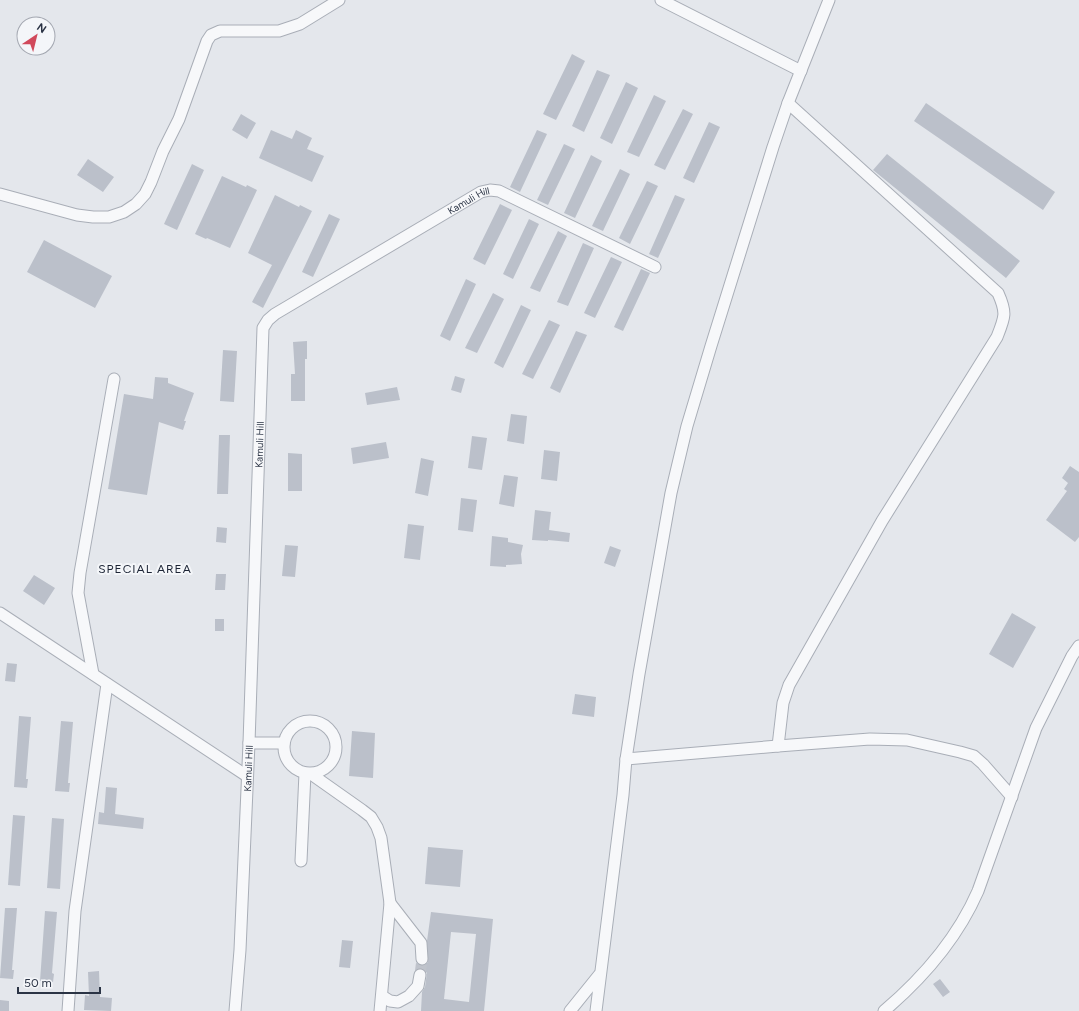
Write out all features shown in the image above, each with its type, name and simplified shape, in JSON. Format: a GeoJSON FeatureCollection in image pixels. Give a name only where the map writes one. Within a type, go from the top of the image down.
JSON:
{"type":"FeatureCollection","features":[{"type":"Feature","properties":{"kind":"street"},"geometry":{"type":"LineString","coordinates":[[0,194],[77,215],[109,217],[124,212],[136,204],[145,194],[151,182],[163,151],[184,106],[207,41],[211,35],[220,31],[279,31],[300,24],[339,0]]}},
{"type":"Feature","properties":{"kind":"street"},"geometry":{"type":"LineString","coordinates":[[661,0],[801,71]]}},
{"type":"Feature","properties":{"kind":"street"},"geometry":{"type":"LineString","coordinates":[[596,1011],[599,975],[623,795],[626,759],[654,585],[671,493],[687,426],[746,232],[788,103],[829,0]]}},
{"type":"Feature","properties":{"kind":"street"},"geometry":{"type":"LineString","coordinates":[[778,746],[783,703],[789,685],[882,520],[997,337],[1004,319],[1004,306],[998,293],[788,103]]}},
{"type":"Feature","properties":{"kind":"street","name":"Kamuli Hill"},"geometry":{"type":"LineString","coordinates":[[235,1011],[240,950],[248,776],[263,328],[268,320],[281,310],[481,192],[490,190],[499,191],[655,267]]}},
{"type":"Feature","properties":{"kind":"street"},"geometry":{"type":"LineString","coordinates":[[93,674],[78,593],[80,573],[114,379]]}},
{"type":"Feature","properties":{"kind":"street"},"geometry":{"type":"LineString","coordinates":[[0,613],[248,776]]}},
{"type":"Feature","properties":{"kind":"street"},"geometry":{"type":"LineString","coordinates":[[884,1011],[902,996],[940,956],[969,912],[978,891],[1036,728],[1072,656],[1079,646]]}},
{"type":"Feature","properties":{"kind":"street"},"geometry":{"type":"LineString","coordinates":[[68,1011],[75,911],[107,684]]}},
{"type":"Feature","properties":{"kind":"street"},"geometry":{"type":"LineString","coordinates":[[304,722],[316,722],[322,724],[331,732],[337,749],[333,761],[324,770],[308,773],[298,771],[288,762],[284,743],[286,737],[293,728],[304,722]]}},
{"type":"Feature","properties":{"kind":"street"},"geometry":{"type":"LineString","coordinates":[[626,759],[870,739],[907,740],[974,756],[1012,797]]}},
{"type":"Feature","properties":{"kind":"street"},"geometry":{"type":"LineString","coordinates":[[249,743],[284,743]]}},
{"type":"Feature","properties":{"kind":"street"},"geometry":{"type":"LineString","coordinates":[[301,861],[308,773]]}},
{"type":"Feature","properties":{"kind":"street"},"geometry":{"type":"LineString","coordinates":[[308,773],[362,810],[371,818],[377,827],[381,838],[390,903],[380,1011]]}},
{"type":"Feature","properties":{"kind":"street"},"geometry":{"type":"LineString","coordinates":[[390,903],[421,944],[422,960]]}},
{"type":"Feature","properties":{"kind":"street"},"geometry":{"type":"LineString","coordinates":[[382,996],[390,1001],[398,1002],[409,996],[418,986],[420,975]]}},
{"type":"Feature","properties":{"kind":"street"},"geometry":{"type":"LineString","coordinates":[[570,1011],[599,975]]}},
{"type":"Feature","properties":{"kind":"building"},"geometry":{"type":"Polygon","coordinates":[[[572,54],[585,61],[556,120],[543,114],[572,54]]]}},
{"type":"Feature","properties":{"kind":"building"},"geometry":{"type":"Polygon","coordinates":[[[597,70],[610,75],[584,132],[572,126],[597,70]]]}},
{"type":"Feature","properties":{"kind":"building"},"geometry":{"type":"Polygon","coordinates":[[[626,82],[638,88],[612,144],[600,138],[626,82]]]}},
{"type":"Feature","properties":{"kind":"building"},"geometry":{"type":"Polygon","coordinates":[[[654,95],[666,101],[639,157],[627,152],[654,95]]]}},
{"type":"Feature","properties":{"kind":"building"},"geometry":{"type":"Polygon","coordinates":[[[926,103],[1055,192],[1043,210],[914,121],[926,103]]]}},
{"type":"Feature","properties":{"kind":"building"},"geometry":{"type":"Polygon","coordinates":[[[683,109],[693,114],[665,170],[654,165],[683,109]]]}},
{"type":"Feature","properties":{"kind":"building"},"geometry":{"type":"Polygon","coordinates":[[[241,114],[256,123],[247,139],[232,130],[241,114]]]}},
{"type":"Feature","properties":{"kind":"building"},"geometry":{"type":"Polygon","coordinates":[[[709,122],[720,127],[694,183],[683,178],[709,122]]]}},
{"type":"Feature","properties":{"kind":"building"},"geometry":{"type":"Polygon","coordinates":[[[271,130],[292,139],[296,130],[312,138],[307,149],[324,156],[312,182],[259,158],[271,130]]]}},
{"type":"Feature","properties":{"kind":"building"},"geometry":{"type":"Polygon","coordinates":[[[537,130],[547,134],[520,192],[510,187],[537,130]]]}},
{"type":"Feature","properties":{"kind":"building"},"geometry":{"type":"Polygon","coordinates":[[[564,144],[575,149],[548,205],[537,200],[564,144]]]}},
{"type":"Feature","properties":{"kind":"building"},"geometry":{"type":"Polygon","coordinates":[[[887,154],[1020,261],[1006,278],[873,170],[887,154]]]}},
{"type":"Feature","properties":{"kind":"building"},"geometry":{"type":"Polygon","coordinates":[[[591,155],[602,161],[575,218],[564,213],[591,155]]]}},
{"type":"Feature","properties":{"kind":"building"},"geometry":{"type":"Polygon","coordinates":[[[88,159],[114,177],[103,192],[77,175],[88,159]]]}},
{"type":"Feature","properties":{"kind":"building"},"geometry":{"type":"Polygon","coordinates":[[[192,164],[204,170],[177,230],[164,224],[192,164]]]}},
{"type":"Feature","properties":{"kind":"building"},"geometry":{"type":"Polygon","coordinates":[[[620,169],[630,174],[603,231],[592,226],[620,169]]]}},
{"type":"Feature","properties":{"kind":"building"},"geometry":{"type":"Polygon","coordinates":[[[222,176],[246,187],[247,185],[257,190],[230,248],[195,234],[222,176]]]}},
{"type":"Feature","properties":{"kind":"building"},"geometry":{"type":"Polygon","coordinates":[[[647,181],[658,186],[630,244],[619,238],[647,181]]]}},
{"type":"Feature","properties":{"kind":"building"},"geometry":{"type":"Polygon","coordinates":[[[275,195],[299,207],[300,205],[312,211],[263,308],[252,302],[272,265],[248,253],[275,195]]]}},
{"type":"Feature","properties":{"kind":"building"},"geometry":{"type":"Polygon","coordinates":[[[675,195],[685,199],[658,258],[649,254],[675,195]]]}},
{"type":"Feature","properties":{"kind":"building"},"geometry":{"type":"Polygon","coordinates":[[[500,204],[512,210],[485,265],[473,259],[500,204]]]}},
{"type":"Feature","properties":{"kind":"building"},"geometry":{"type":"Polygon","coordinates":[[[329,214],[340,219],[313,277],[302,272],[329,214]]]}},
{"type":"Feature","properties":{"kind":"building"},"geometry":{"type":"Polygon","coordinates":[[[529,219],[539,224],[513,279],[503,274],[529,219]]]}},
{"type":"Feature","properties":{"kind":"building"},"geometry":{"type":"Polygon","coordinates":[[[558,231],[567,236],[540,292],[530,288],[558,231]]]}},
{"type":"Feature","properties":{"kind":"building"},"geometry":{"type":"Polygon","coordinates":[[[44,240],[112,276],[95,308],[27,272],[44,240]]]}},
{"type":"Feature","properties":{"kind":"building"},"geometry":{"type":"Polygon","coordinates":[[[583,243],[594,248],[568,306],[557,302],[583,243]]]}},
{"type":"Feature","properties":{"kind":"building"},"geometry":{"type":"Polygon","coordinates":[[[611,257],[622,262],[595,318],[584,313],[611,257]]]}},
{"type":"Feature","properties":{"kind":"building"},"geometry":{"type":"Polygon","coordinates":[[[641,269],[650,273],[623,331],[614,327],[641,269]]]}},
{"type":"Feature","properties":{"kind":"building"},"geometry":{"type":"Polygon","coordinates":[[[466,279],[476,284],[450,341],[440,336],[466,279]]]}},
{"type":"Feature","properties":{"kind":"building"},"geometry":{"type":"Polygon","coordinates":[[[493,293],[504,299],[477,353],[465,348],[493,293]]]}},
{"type":"Feature","properties":{"kind":"building"},"geometry":{"type":"Polygon","coordinates":[[[521,305],[531,310],[503,368],[494,363],[521,305]]]}},
{"type":"Feature","properties":{"kind":"building"},"geometry":{"type":"Polygon","coordinates":[[[549,320],[560,325],[533,379],[522,374],[549,320]]]}},
{"type":"Feature","properties":{"kind":"building"},"geometry":{"type":"Polygon","coordinates":[[[576,331],[587,335],[560,393],[550,388],[576,331]]]}},
{"type":"Feature","properties":{"kind":"building"},"geometry":{"type":"Polygon","coordinates":[[[307,341],[307,359],[305,359],[305,401],[291,401],[291,374],[295,374],[293,342],[307,341]]]}},
{"type":"Feature","properties":{"kind":"building"},"geometry":{"type":"Polygon","coordinates":[[[223,350],[237,351],[234,402],[220,401],[223,350]]]}},
{"type":"Feature","properties":{"kind":"building"},"geometry":{"type":"Polygon","coordinates":[[[455,376],[465,379],[461,393],[451,390],[455,376]]]}},
{"type":"Feature","properties":{"kind":"building"},"geometry":{"type":"Polygon","coordinates":[[[155,377],[168,378],[168,383],[194,393],[184,421],[186,421],[183,430],[159,422],[147,495],[108,489],[124,394],[153,399],[155,377]]]}},
{"type":"Feature","properties":{"kind":"building"},"geometry":{"type":"Polygon","coordinates":[[[397,387],[400,400],[367,405],[365,393],[397,387]]]}},
{"type":"Feature","properties":{"kind":"building"},"geometry":{"type":"Polygon","coordinates":[[[511,414],[527,416],[524,444],[507,441],[511,414]]]}},
{"type":"Feature","properties":{"kind":"building"},"geometry":{"type":"Polygon","coordinates":[[[219,435],[230,435],[228,494],[217,494],[219,435]]]}},
{"type":"Feature","properties":{"kind":"building"},"geometry":{"type":"Polygon","coordinates":[[[472,436],[487,438],[482,470],[468,468],[472,436]]]}},
{"type":"Feature","properties":{"kind":"building"},"geometry":{"type":"Polygon","coordinates":[[[386,442],[389,458],[353,464],[351,448],[386,442]]]}},
{"type":"Feature","properties":{"kind":"building"},"geometry":{"type":"Polygon","coordinates":[[[544,450],[560,452],[557,481],[541,479],[544,450]]]}},
{"type":"Feature","properties":{"kind":"building"},"geometry":{"type":"Polygon","coordinates":[[[288,453],[302,454],[302,491],[288,491],[288,453]]]}},
{"type":"Feature","properties":{"kind":"building"},"geometry":{"type":"Polygon","coordinates":[[[421,458],[434,461],[428,496],[415,493],[421,458]]]}},
{"type":"Feature","properties":{"kind":"building"},"geometry":{"type":"Polygon","coordinates":[[[1070,466],[1079,472],[1079,537],[1075,542],[1046,520],[1067,491],[1064,489],[1068,483],[1062,478],[1070,466]]]}},
{"type":"Feature","properties":{"kind":"building"},"geometry":{"type":"Polygon","coordinates":[[[504,475],[518,477],[514,507],[499,504],[504,475]]]}},
{"type":"Feature","properties":{"kind":"building"},"geometry":{"type":"Polygon","coordinates":[[[461,498],[477,500],[473,532],[458,530],[461,498]]]}},
{"type":"Feature","properties":{"kind":"building"},"geometry":{"type":"Polygon","coordinates":[[[535,510],[551,512],[549,530],[570,533],[569,542],[532,540],[535,510]]]}},
{"type":"Feature","properties":{"kind":"building"},"geometry":{"type":"Polygon","coordinates":[[[408,524],[424,526],[420,560],[404,558],[408,524]]]}},
{"type":"Feature","properties":{"kind":"building"},"geometry":{"type":"Polygon","coordinates":[[[217,527],[227,528],[226,543],[216,542],[217,527]]]}},
{"type":"Feature","properties":{"kind":"building"},"geometry":{"type":"Polygon","coordinates":[[[492,536],[508,538],[508,542],[523,545],[521,554],[522,564],[506,565],[506,567],[490,566],[492,536]]]}},
{"type":"Feature","properties":{"kind":"building"},"geometry":{"type":"Polygon","coordinates":[[[285,545],[298,546],[295,577],[282,576],[285,545]]]}},
{"type":"Feature","properties":{"kind":"building"},"geometry":{"type":"Polygon","coordinates":[[[610,546],[621,550],[615,567],[604,563],[610,546]]]}},
{"type":"Feature","properties":{"kind":"building"},"geometry":{"type":"Polygon","coordinates":[[[216,574],[226,574],[225,590],[215,590],[216,574]]]}},
{"type":"Feature","properties":{"kind":"building"},"geometry":{"type":"Polygon","coordinates":[[[34,575],[55,588],[44,605],[23,591],[34,575]]]}},
{"type":"Feature","properties":{"kind":"building"},"geometry":{"type":"Polygon","coordinates":[[[1012,613],[1036,627],[1013,668],[989,654],[1012,613]]]}},
{"type":"Feature","properties":{"kind":"building"},"geometry":{"type":"Polygon","coordinates":[[[215,619],[224,619],[224,631],[215,631],[215,619]]]}},
{"type":"Feature","properties":{"kind":"building"},"geometry":{"type":"Polygon","coordinates":[[[7,663],[17,664],[15,682],[5,681],[7,663]]]}},
{"type":"Feature","properties":{"kind":"building"},"geometry":{"type":"Polygon","coordinates":[[[575,694],[596,697],[594,717],[572,714],[575,694]]]}},
{"type":"Feature","properties":{"kind":"building"},"geometry":{"type":"Polygon","coordinates":[[[19,716],[31,717],[26,779],[28,779],[27,788],[14,787],[19,716]]]}},
{"type":"Feature","properties":{"kind":"building"},"geometry":{"type":"Polygon","coordinates":[[[61,721],[73,722],[68,783],[70,783],[69,792],[55,791],[61,721]]]}},
{"type":"Feature","properties":{"kind":"building"},"geometry":{"type":"Polygon","coordinates":[[[352,731],[375,733],[373,778],[349,776],[352,731]]]}},
{"type":"Feature","properties":{"kind":"building"},"geometry":{"type":"Polygon","coordinates":[[[106,787],[117,788],[115,814],[144,818],[143,829],[98,824],[99,812],[104,813],[106,787]]]}},
{"type":"Feature","properties":{"kind":"building"},"geometry":{"type":"Polygon","coordinates":[[[13,815],[25,816],[20,886],[8,885],[13,815]]]}},
{"type":"Feature","properties":{"kind":"building"},"geometry":{"type":"Polygon","coordinates":[[[52,818],[64,819],[60,889],[47,888],[52,818]]]}},
{"type":"Feature","properties":{"kind":"building"},"geometry":{"type":"Polygon","coordinates":[[[428,847],[463,850],[460,887],[425,884],[428,847]]]}},
{"type":"Feature","properties":{"kind":"building"},"geometry":{"type":"Polygon","coordinates":[[[5,908],[17,908],[12,970],[14,970],[13,979],[0,978],[5,908]]]}},
{"type":"Feature","properties":{"kind":"building"},"geometry":{"type":"Polygon","coordinates":[[[45,911],[57,912],[52,973],[54,974],[53,982],[40,981],[45,911]]]}},
{"type":"Feature","properties":{"kind":"building"},"geometry":{"type":"Polygon","coordinates":[[[431,912],[493,919],[484,1011],[421,1011],[422,992],[425,987],[427,973],[422,968],[416,970],[416,963],[423,966],[428,962],[427,941],[431,912]],[[451,932],[444,999],[469,1002],[476,934],[451,932]]]}},
{"type":"Feature","properties":{"kind":"building"},"geometry":{"type":"Polygon","coordinates":[[[342,940],[353,941],[350,968],[339,967],[342,940]]]}},
{"type":"Feature","properties":{"kind":"building"},"geometry":{"type":"Polygon","coordinates":[[[99,971],[100,997],[112,998],[111,1011],[84,1010],[85,995],[89,996],[88,972],[99,971]]]}},
{"type":"Feature","properties":{"kind":"building"},"geometry":{"type":"Polygon","coordinates":[[[940,979],[950,992],[943,997],[933,984],[940,979]]]}},
{"type":"Feature","properties":{"kind":"building"},"geometry":{"type":"Polygon","coordinates":[[[0,1000],[9,1001],[9,1011],[0,1011],[0,1000]]]}},
{"type":"Feature","properties":{"kind":"tunnel"},"geometry":{"type":"LineString","coordinates":[[420,975],[422,959]]}},
{"type":"Feature","properties":{"kind":"district","name":"SPECIAL AREA"},"geometry":{"type":"Point","coordinates":[145,569]}}]}
